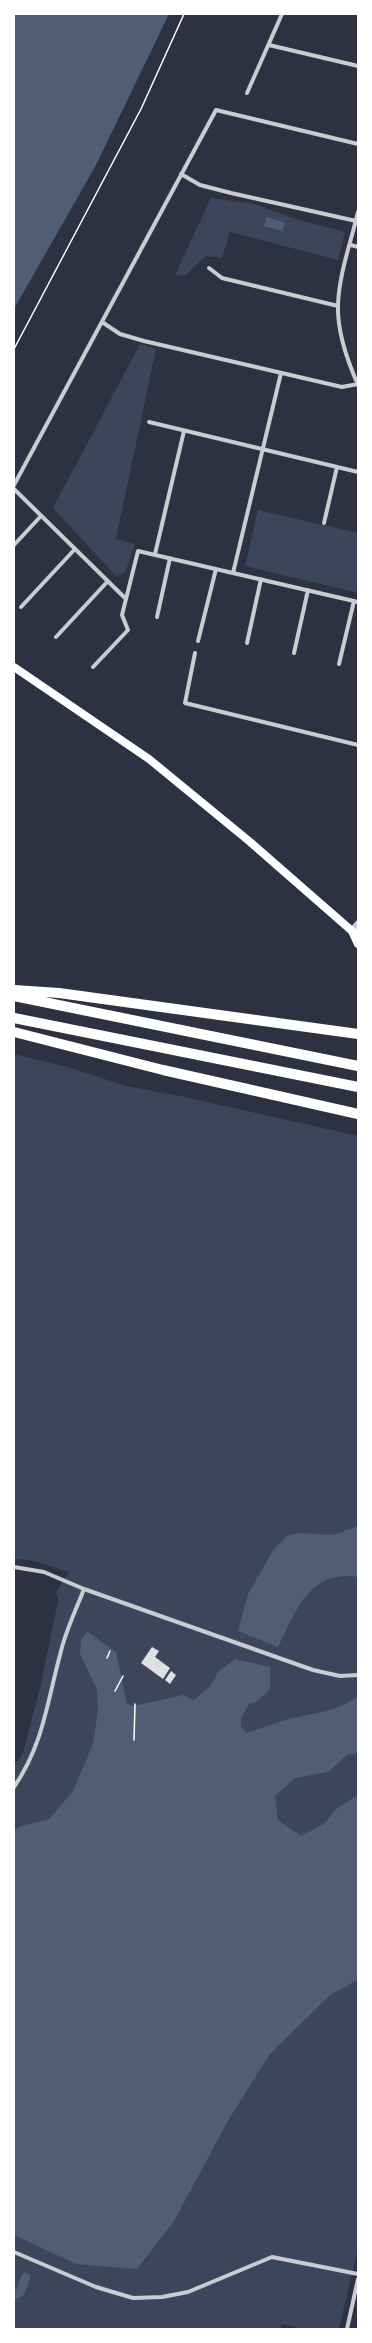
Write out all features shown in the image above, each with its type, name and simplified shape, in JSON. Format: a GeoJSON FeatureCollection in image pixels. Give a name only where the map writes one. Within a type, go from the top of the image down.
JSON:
{"type":"FeatureCollection","features":[{"type":"Feature","properties":{"kind":"highway"},"geometry":{"type":"LineString","coordinates":[[14,990],[59,993],[358,1034]]}},
{"type":"Feature","properties":{"kind":"highway"},"geometry":{"type":"LineString","coordinates":[[14,996],[358,1066]]}},
{"type":"Feature","properties":{"kind":"highway"},"geometry":{"type":"LineString","coordinates":[[14,1018],[358,1087]]}},
{"type":"Feature","properties":{"kind":"highway"},"geometry":{"type":"LineString","coordinates":[[14,1032],[163,1070],[358,1114]]}},
{"type":"Feature","properties":{"kind":"main road"},"geometry":{"type":"LineString","coordinates":[[14,667],[149,759],[249,841],[355,933],[358,944]]}},
{"type":"Feature","properties":{"kind":"street"},"geometry":{"type":"LineString","coordinates":[[247,93],[282,14]]}},
{"type":"Feature","properties":{"kind":"street"},"geometry":{"type":"LineString","coordinates":[[269,45],[358,66]]}},
{"type":"Feature","properties":{"kind":"street"},"geometry":{"type":"LineString","coordinates":[[14,485],[216,110],[358,144]]}},
{"type":"Feature","properties":{"kind":"street"},"geometry":{"type":"LineString","coordinates":[[181,174],[200,185],[356,221]]}},
{"type":"Feature","properties":{"kind":"street"},"geometry":{"type":"LineString","coordinates":[[102,322],[120,334],[144,341],[342,387],[358,384],[344,347],[338,306],[339,290],[358,212]]}},
{"type":"Feature","properties":{"kind":"street"},"geometry":{"type":"LineString","coordinates":[[351,245],[358,247]]}},
{"type":"Feature","properties":{"kind":"street"},"geometry":{"type":"LineString","coordinates":[[209,268],[222,278],[338,306]]}},
{"type":"Feature","properties":{"kind":"street"},"geometry":{"type":"LineString","coordinates":[[233,573],[281,373]]}},
{"type":"Feature","properties":{"kind":"street"},"geometry":{"type":"LineString","coordinates":[[149,422],[358,472]]}},
{"type":"Feature","properties":{"kind":"street"},"geometry":{"type":"LineString","coordinates":[[155,554],[184,430]]}},
{"type":"Feature","properties":{"kind":"street"},"geometry":{"type":"LineString","coordinates":[[324,522],[337,467]]}},
{"type":"Feature","properties":{"kind":"street"},"geometry":{"type":"LineString","coordinates":[[14,489],[125,598]]}},
{"type":"Feature","properties":{"kind":"street"},"geometry":{"type":"LineString","coordinates":[[14,544],[40,516]]}},
{"type":"Feature","properties":{"kind":"street"},"geometry":{"type":"LineString","coordinates":[[21,606],[74,549]]}},
{"type":"Feature","properties":{"kind":"street"},"geometry":{"type":"LineString","coordinates":[[92,667],[128,630],[122,615],[125,598],[138,551],[356,601],[339,664]]}},
{"type":"Feature","properties":{"kind":"street"},"geometry":{"type":"LineString","coordinates":[[157,617],[170,558]]}},
{"type":"Feature","properties":{"kind":"street"},"geometry":{"type":"LineString","coordinates":[[198,641],[216,569]]}},
{"type":"Feature","properties":{"kind":"street"},"geometry":{"type":"LineString","coordinates":[[247,643],[261,579]]}},
{"type":"Feature","properties":{"kind":"street"},"geometry":{"type":"LineString","coordinates":[[56,637],[108,581]]}},
{"type":"Feature","properties":{"kind":"street"},"geometry":{"type":"LineString","coordinates":[[294,653],[308,590]]}},
{"type":"Feature","properties":{"kind":"street"},"geometry":{"type":"LineString","coordinates":[[196,652],[185,703],[358,745]]}},
{"type":"Feature","properties":{"kind":"street"},"geometry":{"type":"LineString","coordinates":[[355,933],[358,924]]}},
{"type":"Feature","properties":{"kind":"street"},"geometry":{"type":"LineString","coordinates":[[14,1568],[44,1572],[84,1589],[313,1670],[340,1676],[358,1675]]}},
{"type":"Feature","properties":{"kind":"street"},"geometry":{"type":"LineString","coordinates":[[14,1788],[23,1774],[44,1724],[60,1654],[84,1589]]}},
{"type":"Feature","properties":{"kind":"street"},"geometry":{"type":"LineString","coordinates":[[14,2252],[96,2287],[133,2298],[162,2297],[188,2292],[272,2257],[358,2274]]}},
{"type":"Feature","properties":{"kind":"street"},"geometry":{"type":"LineString","coordinates":[[347,2329],[358,2279]]}},
{"type":"Feature","properties":{"kind":"path"},"geometry":{"type":"LineString","coordinates":[[14,349],[141,108],[184,14]]}},
{"type":"Feature","properties":{"kind":"path"},"geometry":{"type":"LineString","coordinates":[[107,1658],[110,1651]]}},
{"type":"Feature","properties":{"kind":"path"},"geometry":{"type":"LineString","coordinates":[[115,1691],[123,1676]]}},
{"type":"Feature","properties":{"kind":"path"},"geometry":{"type":"LineString","coordinates":[[134,1740],[135,1704]]}},
{"type":"Feature","properties":{"kind":"shaded area"},"geometry":{"type":"Polygon","coordinates":[[[14,14],[169,14],[96,165],[14,309],[14,14]]]}},
{"type":"Feature","properties":{"kind":"shaded area"},"geometry":{"type":"Polygon","coordinates":[[[211,198],[255,204],[295,219],[345,232],[338,260],[230,232],[222,258],[206,256],[184,276],[175,275],[211,198]]]}},
{"type":"Feature","properties":{"kind":"shaded area"},"geometry":{"type":"Polygon","coordinates":[[[267,217],[285,223],[282,231],[264,226],[267,217]]]}},
{"type":"Feature","properties":{"kind":"shaded area"},"geometry":{"type":"Polygon","coordinates":[[[140,344],[156,349],[116,539],[135,544],[125,573],[116,576],[53,508],[140,344]]]}},
{"type":"Feature","properties":{"kind":"shaded area"},"geometry":{"type":"Polygon","coordinates":[[[258,510],[358,533],[358,593],[245,566],[258,510]]]}},
{"type":"Feature","properties":{"kind":"shaded area"},"geometry":{"type":"Polygon","coordinates":[[[14,1054],[68,1067],[126,1086],[185,1097],[358,1136],[358,2249],[339,2329],[302,2329],[282,2324],[280,2329],[14,2329],[14,1765],[23,1753],[40,1688],[58,1601],[56,1592],[69,1572],[30,1560],[14,1559],[14,1054]]]}},
{"type":"Feature","properties":{"kind":"shaded area"},"geometry":{"type":"Polygon","coordinates":[[[358,1526],[358,1577],[341,1576],[316,1586],[298,1607],[278,1647],[238,1631],[248,1594],[274,1549],[287,1536],[298,1533],[333,1535],[358,1526]]]}},
{"type":"Feature","properties":{"kind":"shaded area"},"geometry":{"type":"Polygon","coordinates":[[[88,1632],[116,1652],[127,1704],[134,1706],[183,1695],[194,1700],[210,1686],[219,1671],[235,1659],[270,1667],[270,1690],[256,1702],[249,1704],[241,1718],[241,1727],[247,1733],[288,1719],[334,1709],[358,1696],[358,1753],[347,1755],[328,1772],[295,1778],[275,1796],[278,1820],[301,1836],[324,1824],[336,1809],[358,1795],[358,1980],[330,1995],[270,2054],[229,2119],[174,2221],[137,2269],[76,2264],[14,2235],[14,1831],[19,1827],[49,1819],[73,1791],[93,1744],[98,1709],[97,1690],[80,1654],[81,1639],[88,1632]]]}},
{"type":"Feature","properties":{"kind":"building"},"geometry":{"type":"Polygon","coordinates":[[[152,1647],[159,1651],[155,1657],[170,1668],[163,1679],[141,1663],[152,1647]]]}},
{"type":"Feature","properties":{"kind":"building"},"geometry":{"type":"Polygon","coordinates":[[[171,1671],[176,1675],[170,1684],[165,1680],[171,1671]]]}},
{"type":"Feature","properties":{"kind":"waterway"},"geometry":{"type":"LineString","coordinates":[[14,2295],[20,2292],[26,2277]]}}]}
